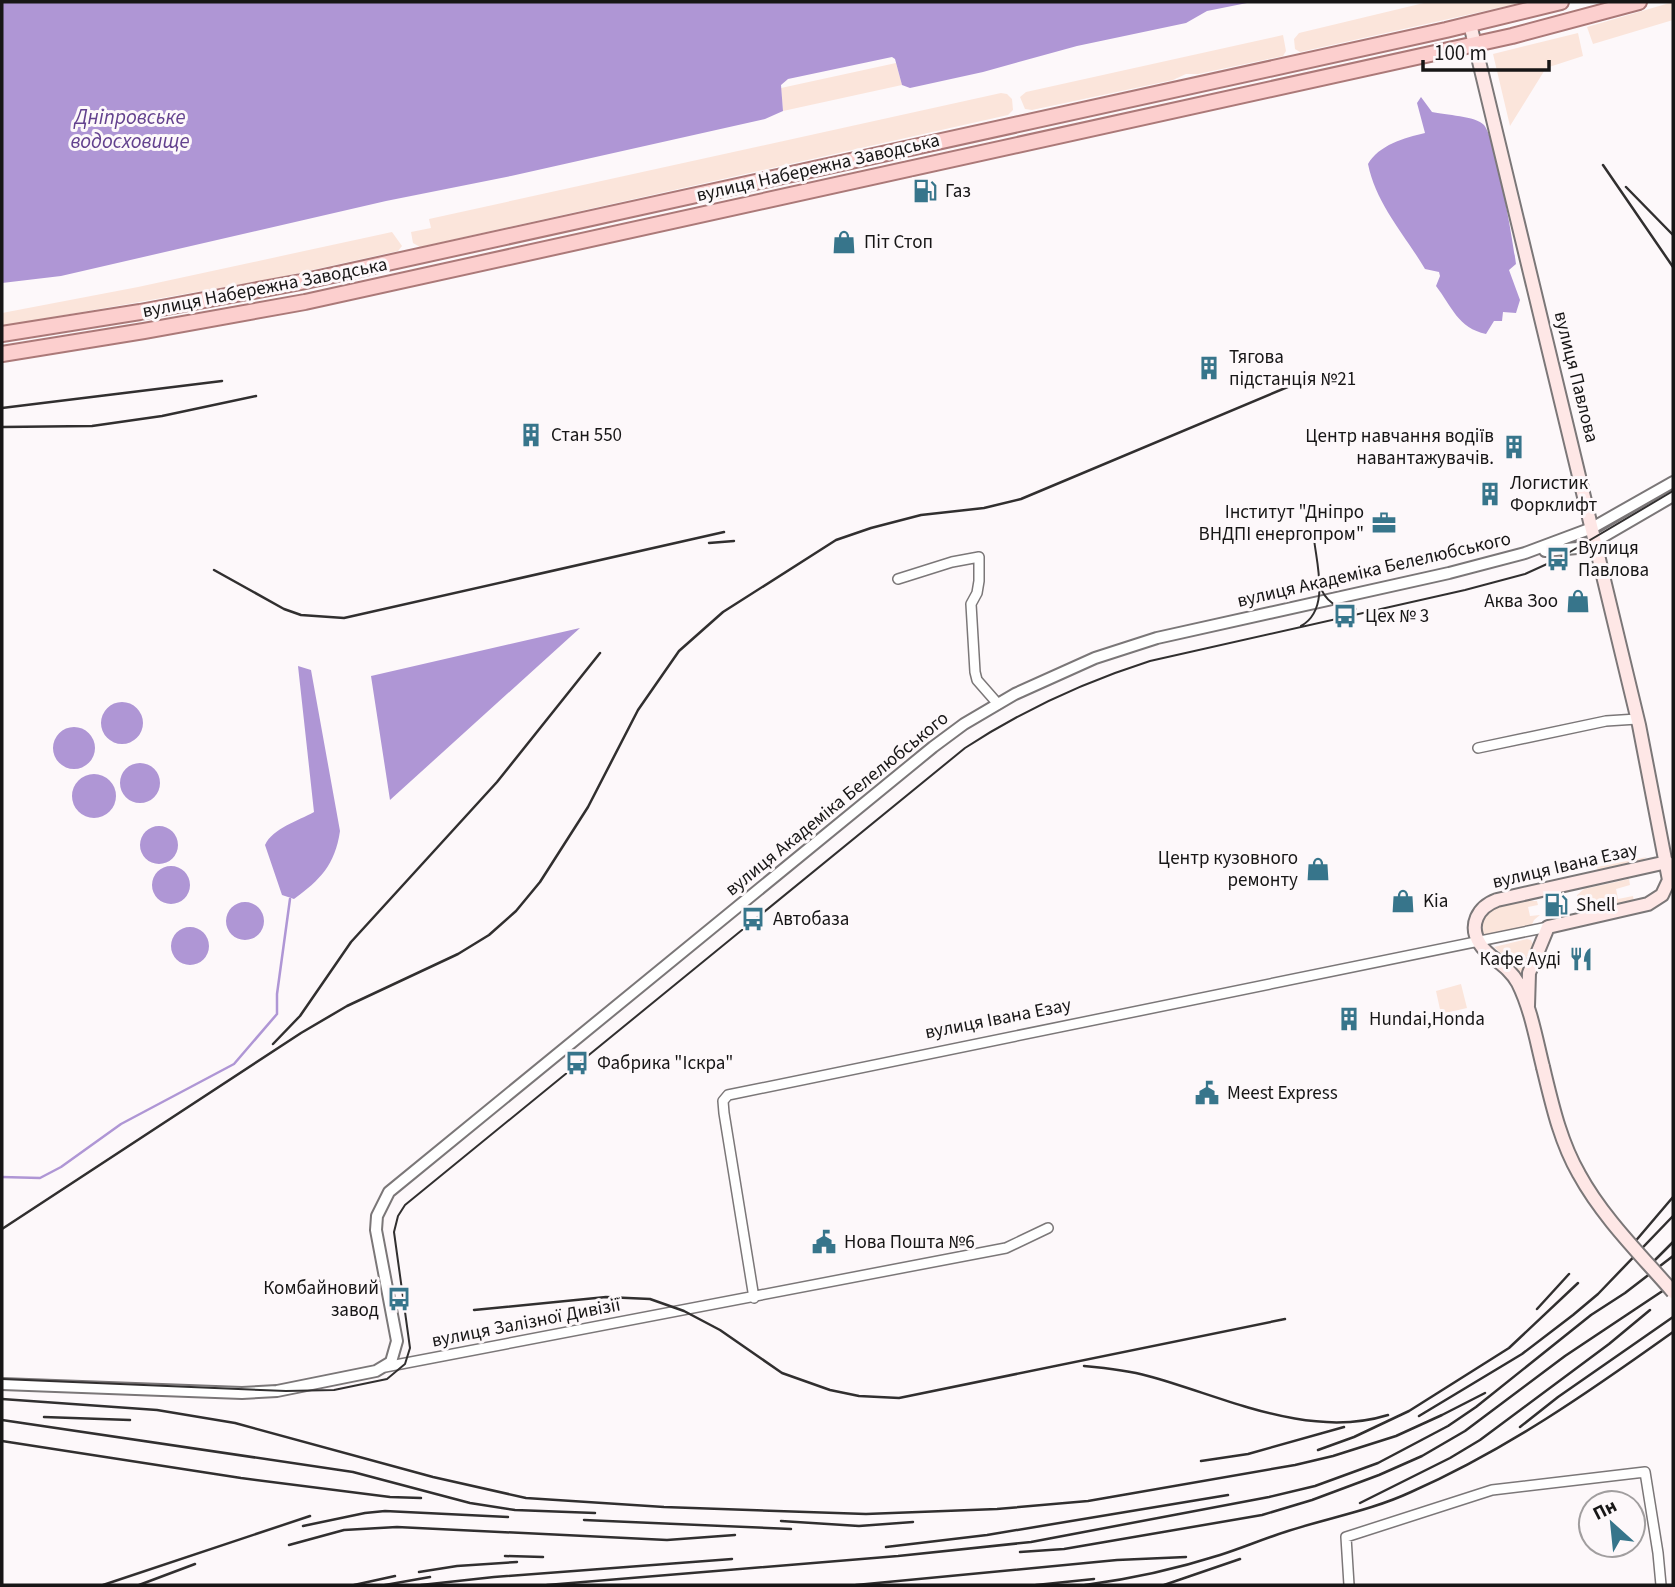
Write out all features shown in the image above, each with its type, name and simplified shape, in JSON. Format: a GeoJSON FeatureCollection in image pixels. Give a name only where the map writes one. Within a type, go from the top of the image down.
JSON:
{"type":"FeatureCollection","features":[{"type":"Feature","properties":{"kind":"main road","name":"вулиця Набережна Заводська"},"geometry":{"type":"LineString","coordinates":[[2,334],[301,282],[1561,2]]}},
{"type":"Feature","properties":{"kind":"main road","name":"вулиця Набережна Заводська"},"geometry":{"type":"LineString","coordinates":[[2,354],[305,302],[1475,44],[1639,2]]}},
{"type":"Feature","properties":{"kind":"main road","name":"вулиця Павлова"},"geometry":{"type":"LineString","coordinates":[[1470,24],[1637,719],[1667,862]]}},
{"type":"Feature","properties":{"kind":"main road","name":"вулиця Івана Езау"},"geometry":{"type":"LineString","coordinates":[[1479,942],[1475,928],[1476,917],[1488,904],[1667,862],[1667,888],[1656,900],[1548,927]]}},
{"type":"Feature","properties":{"kind":"main road"},"geometry":{"type":"LineString","coordinates":[[1528,1006],[1529,973],[1548,927]]}},
{"type":"Feature","properties":{"kind":"main road"},"geometry":{"type":"LineString","coordinates":[[1479,942],[1507,967],[1528,1006],[1563,1140],[1582,1181],[1604,1212],[1673,1292]]}},
{"type":"Feature","properties":{"kind":"street","name":"вулиця Академіка Белелюбського"},"geometry":{"type":"LineString","coordinates":[[385,1367],[394,1356],[396,1334],[376,1230],[377,1216],[389,1192],[964,724],[1059,673],[1131,645],[1449,573],[1525,553],[1592,528],[1673,482]]}},
{"type":"Feature","properties":{"kind":"street","name":"вулиця Академіка Белелюбського"},"geometry":{"type":"LineString","coordinates":[[1525,553],[1577,548],[1594,542],[1673,496]]}},
{"type":"Feature","properties":{"kind":"street"},"geometry":{"type":"LineString","coordinates":[[898,579],[979,556],[977,593],[971,604],[975,672],[977,680],[998,704]]}},
{"type":"Feature","properties":{"kind":"street"},"geometry":{"type":"LineString","coordinates":[[1478,748],[1606,721],[1637,719]]}},
{"type":"Feature","properties":{"kind":"street","name":"вулиця Івана Езау"},"geometry":{"type":"LineString","coordinates":[[754,1298],[723,1113],[723,1101],[728,1095],[1548,927]]}},
{"type":"Feature","properties":{"kind":"street","name":"вулиця Залізної Дивізії"},"geometry":{"type":"LineString","coordinates":[[2,1384],[242,1393],[277,1391],[318,1381],[366,1374],[385,1367],[1006,1248],[1048,1228]]}},
{"type":"Feature","properties":{"kind":"street"},"geometry":{"type":"LineString","coordinates":[[1349,1585],[1346,1537],[1492,1490],[1645,1472],[1661,1585]]}},
{"type":"Feature","properties":{"kind":"shaded area"},"geometry":{"type":"Polygon","coordinates":[[[1428,2],[1525,2],[1300,52],[1295,49],[1294,39],[1299,33],[1428,2]]]}},
{"type":"Feature","properties":{"kind":"shaded area"},"geometry":{"type":"Polygon","coordinates":[[[1673,2],[1673,20],[1593,44],[1587,27],[1673,2]]]}},
{"type":"Feature","properties":{"kind":"shaded area"},"geometry":{"type":"Polygon","coordinates":[[[1578,33],[1583,56],[1546,68],[1510,126],[1493,54],[1578,33]]]}},
{"type":"Feature","properties":{"kind":"shaded area"},"geometry":{"type":"Polygon","coordinates":[[[1283,35],[1286,51],[1283,56],[1198,74],[1186,74],[1173,80],[1032,110],[1025,109],[1020,97],[1026,92],[1283,35]]]}},
{"type":"Feature","properties":{"kind":"shaded area"},"geometry":{"type":"Polygon","coordinates":[[[896,63],[902,85],[783,111],[781,88],[896,63]]]}},
{"type":"Feature","properties":{"kind":"shaded area"},"geometry":{"type":"Polygon","coordinates":[[[1001,93],[1012,99],[1013,110],[1008,115],[420,247],[413,243],[411,232],[431,228],[429,219],[1001,93]]]}},
{"type":"Feature","properties":{"kind":"shaded area"},"geometry":{"type":"Polygon","coordinates":[[[392,232],[402,246],[398,251],[276,278],[2,326],[2,313],[138,287],[392,232]]]}},
{"type":"Feature","properties":{"kind":"shaded area"},"geometry":{"type":"Polygon","coordinates":[[[1647,857],[1637,863],[1598,871],[1597,867],[1647,857]]]}},
{"type":"Feature","properties":{"kind":"shaded area"},"geometry":{"type":"Polygon","coordinates":[[[1629,879],[1630,885],[1616,889],[1618,899],[1633,896],[1634,902],[1583,909],[1577,904],[1577,895],[1584,889],[1629,879]]]}},
{"type":"Feature","properties":{"kind":"shaded area"},"geometry":{"type":"Polygon","coordinates":[[[1537,901],[1538,905],[1528,907],[1530,916],[1540,915],[1531,927],[1484,936],[1483,926],[1487,913],[1499,906],[1537,901]]]}},
{"type":"Feature","properties":{"kind":"shaded area"},"geometry":{"type":"Polygon","coordinates":[[[1527,939],[1533,944],[1521,976],[1513,964],[1494,947],[1527,939]]]}},
{"type":"Feature","properties":{"kind":"shaded area"},"geometry":{"type":"Polygon","coordinates":[[[1461,984],[1467,1008],[1441,1014],[1436,991],[1461,984]]]}},
{"type":"Feature","properties":{"kind":"water","name":"Дніпровське водосховище"},"geometry":{"type":"Polygon","coordinates":[[[2,2],[1252,2],[1207,11],[1186,23],[1077,46],[983,72],[910,88],[902,85],[895,59],[892,57],[788,79],[781,85],[783,111],[765,119],[386,201],[61,276],[2,283],[2,2]]]}},
{"type":"Feature","properties":{"kind":"water"},"geometry":{"type":"Polygon","coordinates":[[[1421,97],[1432,112],[1480,122],[1489,134],[1494,149],[1516,264],[1509,270],[1520,300],[1516,313],[1503,312],[1502,321],[1494,321],[1486,334],[1462,322],[1451,309],[1436,286],[1439,272],[1425,269],[1384,206],[1372,179],[1368,164],[1373,157],[1385,147],[1425,133],[1417,103],[1421,97]]]}},
{"type":"Feature","properties":{"kind":"water"},"geometry":{"type":"Polygon","coordinates":[[[580,628],[390,800],[371,676],[580,628]]]}},
{"type":"Feature","properties":{"kind":"water"},"geometry":{"type":"Polygon","coordinates":[[[298,666],[311,670],[340,831],[338,843],[325,871],[294,899],[282,895],[265,845],[280,829],[314,812],[298,666]]]}},
{"type":"Feature","properties":{"kind":"water"},"geometry":{"type":"Polygon","coordinates":[[[122,702],[137,708],[143,723],[137,738],[122,744],[107,738],[101,723],[107,708],[122,702]]]}},
{"type":"Feature","properties":{"kind":"water"},"geometry":{"type":"Polygon","coordinates":[[[74,727],[89,733],[95,748],[89,763],[74,769],[59,763],[53,748],[59,733],[74,727]]]}},
{"type":"Feature","properties":{"kind":"water"},"geometry":{"type":"Polygon","coordinates":[[[140,763],[148,764],[154,769],[159,775],[159,791],[154,797],[148,802],[140,803],[132,802],[126,797],[121,791],[120,783],[121,775],[126,769],[132,764],[140,763]]]}},
{"type":"Feature","properties":{"kind":"water"},"geometry":{"type":"Polygon","coordinates":[[[94,774],[109,781],[116,796],[109,811],[94,818],[79,811],[72,796],[79,781],[94,774]]]}},
{"type":"Feature","properties":{"kind":"water"},"geometry":{"type":"Polygon","coordinates":[[[159,826],[172,832],[178,845],[172,858],[159,864],[146,858],[140,845],[146,832],[159,826]]]}},
{"type":"Feature","properties":{"kind":"water"},"geometry":{"type":"Polygon","coordinates":[[[171,866],[184,872],[190,885],[184,898],[171,904],[158,898],[152,885],[158,872],[171,866]]]}},
{"type":"Feature","properties":{"kind":"water"},"geometry":{"type":"Polygon","coordinates":[[[245,902],[258,908],[264,921],[258,934],[245,940],[232,934],[226,921],[232,908],[245,902]]]}},
{"type":"Feature","properties":{"kind":"water"},"geometry":{"type":"Polygon","coordinates":[[[190,927],[203,933],[209,946],[203,959],[190,965],[177,959],[171,946],[177,933],[190,927]]]}},
{"type":"Feature","properties":{"kind":"waterway"},"geometry":{"type":"LineString","coordinates":[[2,1177],[40,1178],[61,1167],[121,1124],[234,1064],[277,1014],[277,994],[290,899]]}},
{"type":"Feature","properties":{"kind":"tram line"},"geometry":{"type":"LineString","coordinates":[[2,1379],[286,1391],[334,1390],[387,1379],[405,1364],[410,1348],[394,1232],[398,1216],[405,1205],[965,748],[1054,698],[1150,661],[1525,574],[1558,559],[1673,491]]}},
{"type":"Feature","properties":{"kind":"tram line"},"geometry":{"type":"LineString","coordinates":[[1301,626],[1310,619],[1319,599],[1314,539]]}},
{"type":"Feature","properties":{"kind":"tram line"},"geometry":{"type":"LineString","coordinates":[[1319,584],[1333,603],[1343,608],[1356,609]]}},
{"type":"Feature","properties":{"kind":"railway"},"geometry":{"type":"LineString","coordinates":[[1603,165],[1673,267]]}},
{"type":"Feature","properties":{"kind":"railway"},"geometry":{"type":"LineString","coordinates":[[1626,187],[1673,235]]}},
{"type":"Feature","properties":{"kind":"railway"},"geometry":{"type":"LineString","coordinates":[[2,1229],[301,1033],[347,1006],[458,954],[489,935],[516,911],[540,882],[588,807],[638,710],[679,651],[723,612],[836,540],[921,515],[984,508],[1021,499],[1314,376]]}},
{"type":"Feature","properties":{"kind":"railway"},"geometry":{"type":"LineString","coordinates":[[2,408],[222,381]]}},
{"type":"Feature","properties":{"kind":"railway"},"geometry":{"type":"LineString","coordinates":[[2,427],[92,426],[162,416],[256,396]]}},
{"type":"Feature","properties":{"kind":"railway"},"geometry":{"type":"LineString","coordinates":[[214,570],[284,609],[301,615],[344,618],[724,532]]}},
{"type":"Feature","properties":{"kind":"railway"},"geometry":{"type":"LineString","coordinates":[[709,543],[734,541]]}},
{"type":"Feature","properties":{"kind":"railway"},"geometry":{"type":"LineString","coordinates":[[273,1044],[300,1016],[351,942],[497,782],[600,653]]}},
{"type":"Feature","properties":{"kind":"railway"},"geometry":{"type":"LineString","coordinates":[[1633,1244],[1673,1197]]}},
{"type":"Feature","properties":{"kind":"railway"},"geometry":{"type":"LineString","coordinates":[[1419,1416],[1522,1354],[1573,1315],[1598,1294],[1673,1216]]}},
{"type":"Feature","properties":{"kind":"railway"},"geometry":{"type":"LineString","coordinates":[[1654,1261],[1673,1242]]}},
{"type":"Feature","properties":{"kind":"railway"},"geometry":{"type":"LineString","coordinates":[[547,1585],[898,1556],[1031,1542],[1315,1486],[1378,1463],[1448,1426],[1476,1407],[1591,1315],[1673,1256]]}},
{"type":"Feature","properties":{"kind":"railway"},"geometry":{"type":"LineString","coordinates":[[1537,1309],[1569,1274]]}},
{"type":"Feature","properties":{"kind":"railway"},"geometry":{"type":"LineString","coordinates":[[1318,1450],[1354,1437],[1409,1411],[1509,1348],[1578,1283]]}},
{"type":"Feature","properties":{"kind":"railway"},"geometry":{"type":"LineString","coordinates":[[1020,1552],[1064,1549],[1262,1515],[1379,1475],[1422,1456],[1465,1431],[1565,1356],[1673,1284]]}},
{"type":"Feature","properties":{"kind":"railway"},"geometry":{"type":"LineString","coordinates":[[474,1310],[606,1297],[650,1299],[684,1311],[720,1330],[782,1373],[830,1390],[859,1396],[899,1398],[1285,1319]]}},
{"type":"Feature","properties":{"kind":"railway"},"geometry":{"type":"LineString","coordinates":[[1360,1503],[1480,1440],[1609,1344],[1650,1310]]}},
{"type":"Feature","properties":{"kind":"railway"},"geometry":{"type":"LineString","coordinates":[[1520,1427],[1558,1397],[1673,1317]]}},
{"type":"Feature","properties":{"kind":"railway"},"geometry":{"type":"LineString","coordinates":[[1085,1585],[1136,1577],[1203,1560],[1411,1492],[1513,1439],[1673,1332]]}},
{"type":"Feature","properties":{"kind":"railway"},"geometry":{"type":"LineString","coordinates":[[1084,1366],[1140,1374],[1236,1404],[1297,1419],[1358,1421],[1388,1415]]}},
{"type":"Feature","properties":{"kind":"railway"},"geometry":{"type":"LineString","coordinates":[[2,1399],[157,1410],[235,1423],[433,1477],[526,1498],[664,1507],[866,1514],[997,1509],[1088,1501],[1295,1465],[1396,1436],[1485,1393]]}},
{"type":"Feature","properties":{"kind":"railway"},"geometry":{"type":"LineString","coordinates":[[44,1417],[130,1420]]}},
{"type":"Feature","properties":{"kind":"railway"},"geometry":{"type":"LineString","coordinates":[[2,1420],[353,1472],[470,1503],[515,1510],[595,1513]]}},
{"type":"Feature","properties":{"kind":"railway"},"geometry":{"type":"LineString","coordinates":[[1201,1461],[1248,1454],[1344,1427]]}},
{"type":"Feature","properties":{"kind":"railway"},"geometry":{"type":"LineString","coordinates":[[2,1441],[241,1478],[390,1497],[421,1498]]}},
{"type":"Feature","properties":{"kind":"railway"},"geometry":{"type":"LineString","coordinates":[[886,1547],[987,1535],[1228,1495]]}},
{"type":"Feature","properties":{"kind":"railway"},"geometry":{"type":"LineString","coordinates":[[303,1526],[385,1511],[508,1517]]}},
{"type":"Feature","properties":{"kind":"railway"},"geometry":{"type":"LineString","coordinates":[[103,1585],[310,1516]]}},
{"type":"Feature","properties":{"kind":"railway"},"geometry":{"type":"LineString","coordinates":[[584,1520],[791,1529]]}},
{"type":"Feature","properties":{"kind":"railway"},"geometry":{"type":"LineString","coordinates":[[781,1521],[859,1526],[913,1522]]}},
{"type":"Feature","properties":{"kind":"railway"},"geometry":{"type":"LineString","coordinates":[[289,1545],[344,1530],[397,1527],[667,1540],[735,1535]]}},
{"type":"Feature","properties":{"kind":"railway"},"geometry":{"type":"LineString","coordinates":[[505,1556],[543,1557]]}},
{"type":"Feature","properties":{"kind":"railway"},"geometry":{"type":"LineString","coordinates":[[856,1585],[1117,1560],[1186,1557]]}},
{"type":"Feature","properties":{"kind":"railway"},"geometry":{"type":"LineString","coordinates":[[421,1585],[732,1559]]}},
{"type":"Feature","properties":{"kind":"railway"},"geometry":{"type":"LineString","coordinates":[[1164,1585],[1240,1559]]}},
{"type":"Feature","properties":{"kind":"railway"},"geometry":{"type":"LineString","coordinates":[[419,1572],[457,1566],[517,1562]]}},
{"type":"Feature","properties":{"kind":"railway"},"geometry":{"type":"LineString","coordinates":[[139,1585],[195,1564]]}},
{"type":"Feature","properties":{"kind":"railway"},"geometry":{"type":"LineString","coordinates":[[354,1585],[395,1576]]}},
{"type":"Feature","properties":{"kind":"railway"},"geometry":{"type":"LineString","coordinates":[[385,1585],[430,1577]]}},
{"type":"Feature","properties":{"kind":"railway"},"geometry":{"type":"LineString","coordinates":[[1036,1585],[1094,1579]]}},
{"type":"Feature","properties":{"kind":"place","name":"Газ"},"geometry":{"type":"Point","coordinates":[925,191]}},
{"type":"Feature","properties":{"kind":"place","name":"Піт Стоп"},"geometry":{"type":"Point","coordinates":[844,242]}},
{"type":"Feature","properties":{"kind":"place","name":"Тягова пiдстанцiя №21"},"geometry":{"type":"Point","coordinates":[1209,368]}},
{"type":"Feature","properties":{"kind":"place","name":"Стан 550"},"geometry":{"type":"Point","coordinates":[531,435]}},
{"type":"Feature","properties":{"kind":"place","name":"Центр навчання водіїв навантажувачів."},"geometry":{"type":"Point","coordinates":[1514,447]}},
{"type":"Feature","properties":{"kind":"place","name":"Логистик Форклифт"},"geometry":{"type":"Point","coordinates":[1490,494]}},
{"type":"Feature","properties":{"kind":"place","name":"Інститут \"Дніпро ВНДПІ енергопром\""},"geometry":{"type":"Point","coordinates":[1384,523]}},
{"type":"Feature","properties":{"kind":"place","name":"Вулиця Павлова"},"geometry":{"type":"Point","coordinates":[1558,559]}},
{"type":"Feature","properties":{"kind":"place","name":"Аква Зоо"},"geometry":{"type":"Point","coordinates":[1578,601]}},
{"type":"Feature","properties":{"kind":"place","name":"Цех № 3"},"geometry":{"type":"Point","coordinates":[1345,616]}},
{"type":"Feature","properties":{"kind":"place","name":"Центр кузовного ремонту"},"geometry":{"type":"Point","coordinates":[1318,869]}},
{"type":"Feature","properties":{"kind":"place","name":"Kia"},"geometry":{"type":"Point","coordinates":[1403,901]}},
{"type":"Feature","properties":{"kind":"place","name":"Shell"},"geometry":{"type":"Point","coordinates":[1556,905]}},
{"type":"Feature","properties":{"kind":"place","name":"Автобаза"},"geometry":{"type":"Point","coordinates":[753,919]}},
{"type":"Feature","properties":{"kind":"place","name":"Кафе Ауді"},"geometry":{"type":"Point","coordinates":[1581,959]}},
{"type":"Feature","properties":{"kind":"place","name":"Hundai,Honda"},"geometry":{"type":"Point","coordinates":[1349,1019]}},
{"type":"Feature","properties":{"kind":"place","name":"Фабрика \"Іскра\""},"geometry":{"type":"Point","coordinates":[577,1063]}},
{"type":"Feature","properties":{"kind":"place","name":"Meest Express"},"geometry":{"type":"Point","coordinates":[1207,1093]}},
{"type":"Feature","properties":{"kind":"place","name":"Нова Пошта №6"},"geometry":{"type":"Point","coordinates":[824,1242]}},
{"type":"Feature","properties":{"kind":"place","name":"Комбайновий завод"},"geometry":{"type":"Point","coordinates":[399,1299]}}]}
